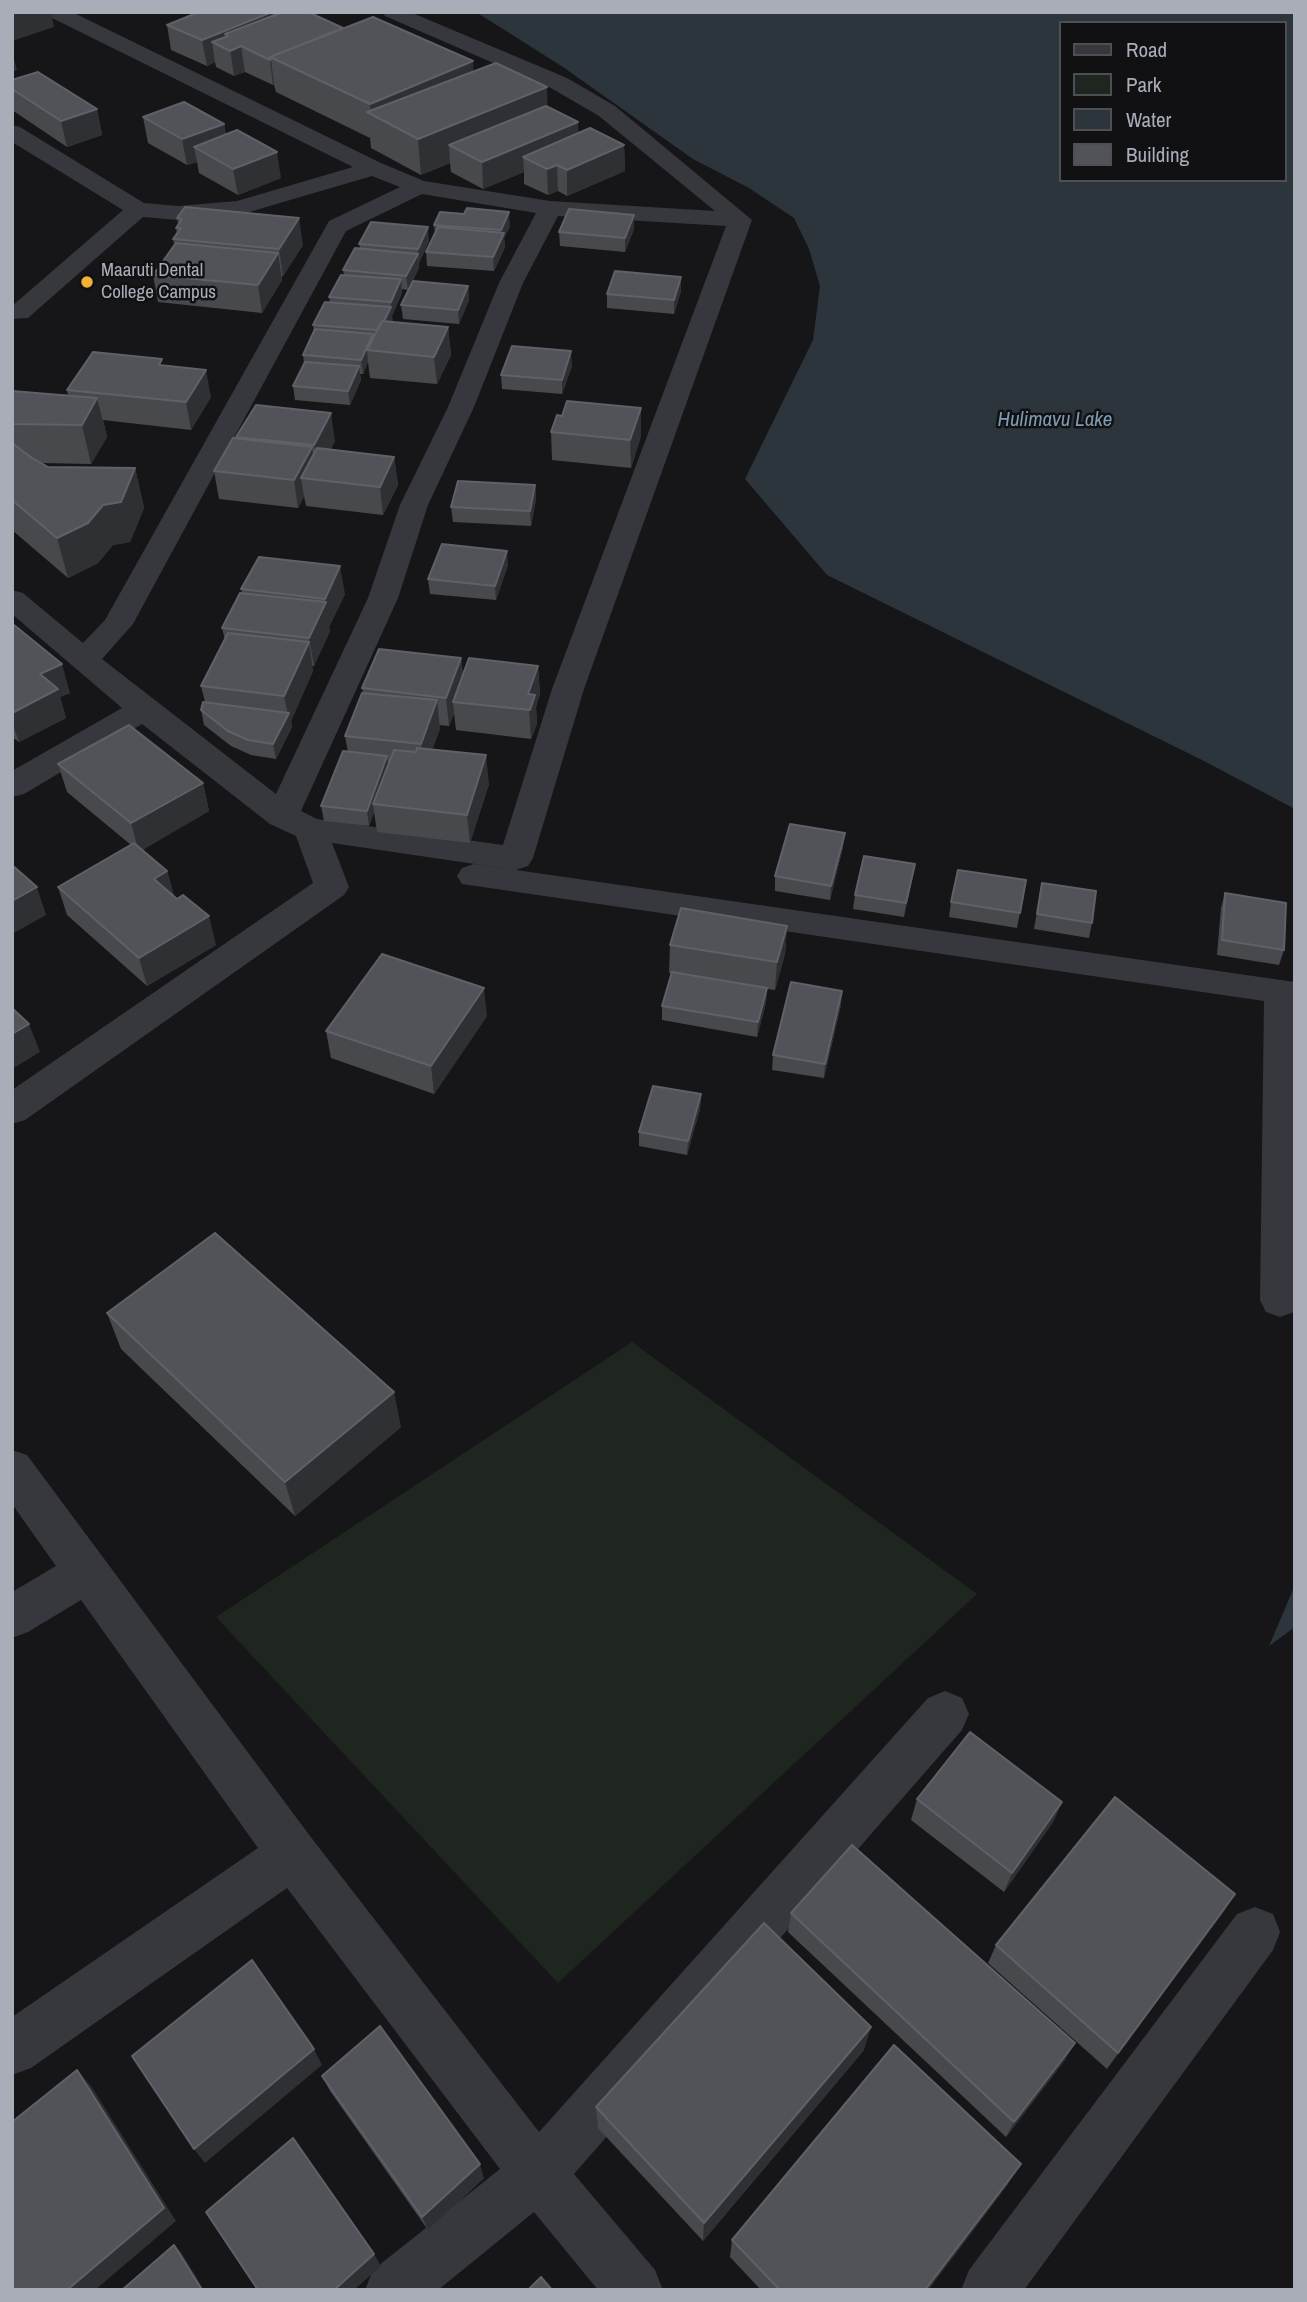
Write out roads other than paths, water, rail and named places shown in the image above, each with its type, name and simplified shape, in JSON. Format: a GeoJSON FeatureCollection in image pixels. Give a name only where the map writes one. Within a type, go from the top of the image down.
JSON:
{"type":"FeatureCollection","features":[{"type":"Feature","properties":{"kind":"street"},"geometry":{"type":"LineString","coordinates":[[392,12],[534,72],[607,111],[740,220]]}},
{"type":"Feature","properties":{"kind":"street"},"geometry":{"type":"LineString","coordinates":[[70,14],[373,168],[419,187],[550,208],[740,220]]}},
{"type":"Feature","properties":{"kind":"street"},"geometry":{"type":"LineString","coordinates":[[12,132],[138,209],[194,214],[239,208],[373,168]]}},
{"type":"Feature","properties":{"kind":"street"},"geometry":{"type":"LineString","coordinates":[[84,660],[118,624],[337,226],[419,187]]}},
{"type":"Feature","properties":{"kind":"street"},"geometry":{"type":"LineString","coordinates":[[303,833],[414,505],[461,407],[512,283],[550,208]]}},
{"type":"Feature","properties":{"kind":"street"},"geometry":{"type":"LineString","coordinates":[[19,313],[138,209]]}},
{"type":"Feature","properties":{"kind":"street"},"geometry":{"type":"LineString","coordinates":[[303,833],[516,858],[568,689],[740,220]]}},
{"type":"Feature","properties":{"kind":"street"},"geometry":{"type":"LineString","coordinates":[[12,599],[143,709],[303,833],[332,887],[12,1110]]}},
{"type":"Feature","properties":{"kind":"street"},"geometry":{"type":"LineString","coordinates":[[12,786],[143,709]]}},
{"type":"Feature","properties":{"kind":"street"},"geometry":{"type":"LineString","coordinates":[[303,833],[1283,991],[1280,1300]]}},
{"type":"Feature","properties":{"kind":"street"},"geometry":{"type":"LineString","coordinates":[[12,1469],[292,1854],[538,2174],[635,2290]]}},
{"type":"Feature","properties":{"kind":"street"},"geometry":{"type":"LineString","coordinates":[[12,1617],[86,1573]]}},
{"type":"Feature","properties":{"kind":"street"},"geometry":{"type":"LineString","coordinates":[[393,2290],[538,2174],[945,1714]]}},
{"type":"Feature","properties":{"kind":"street"},"geometry":{"type":"LineString","coordinates":[[12,2049],[292,1854]]}},
{"type":"Feature","properties":{"kind":"street"},"geometry":{"type":"LineString","coordinates":[[989,2290],[1255,1932]]}},
{"type":"Feature","properties":{"kind":"water","name":"Hulimavu Lake"},"geometry":{"type":"Polygon","coordinates":[[[476,12],[1295,12],[1295,809],[1202,760],[827,575],[745,479],[813,340],[820,286],[809,249],[794,218],[749,188],[693,159],[563,67],[476,12]]]}},
{"type":"Feature","properties":{"kind":"water"},"geometry":{"type":"Polygon","coordinates":[[[1295,1585],[1295,1627],[1269,1646],[1295,1585]]]}},
{"type":"Feature","properties":{"kind":"place","name":"Maaruti Dental College Campus"},"geometry":{"type":"Point","coordinates":[87,282]}}]}
